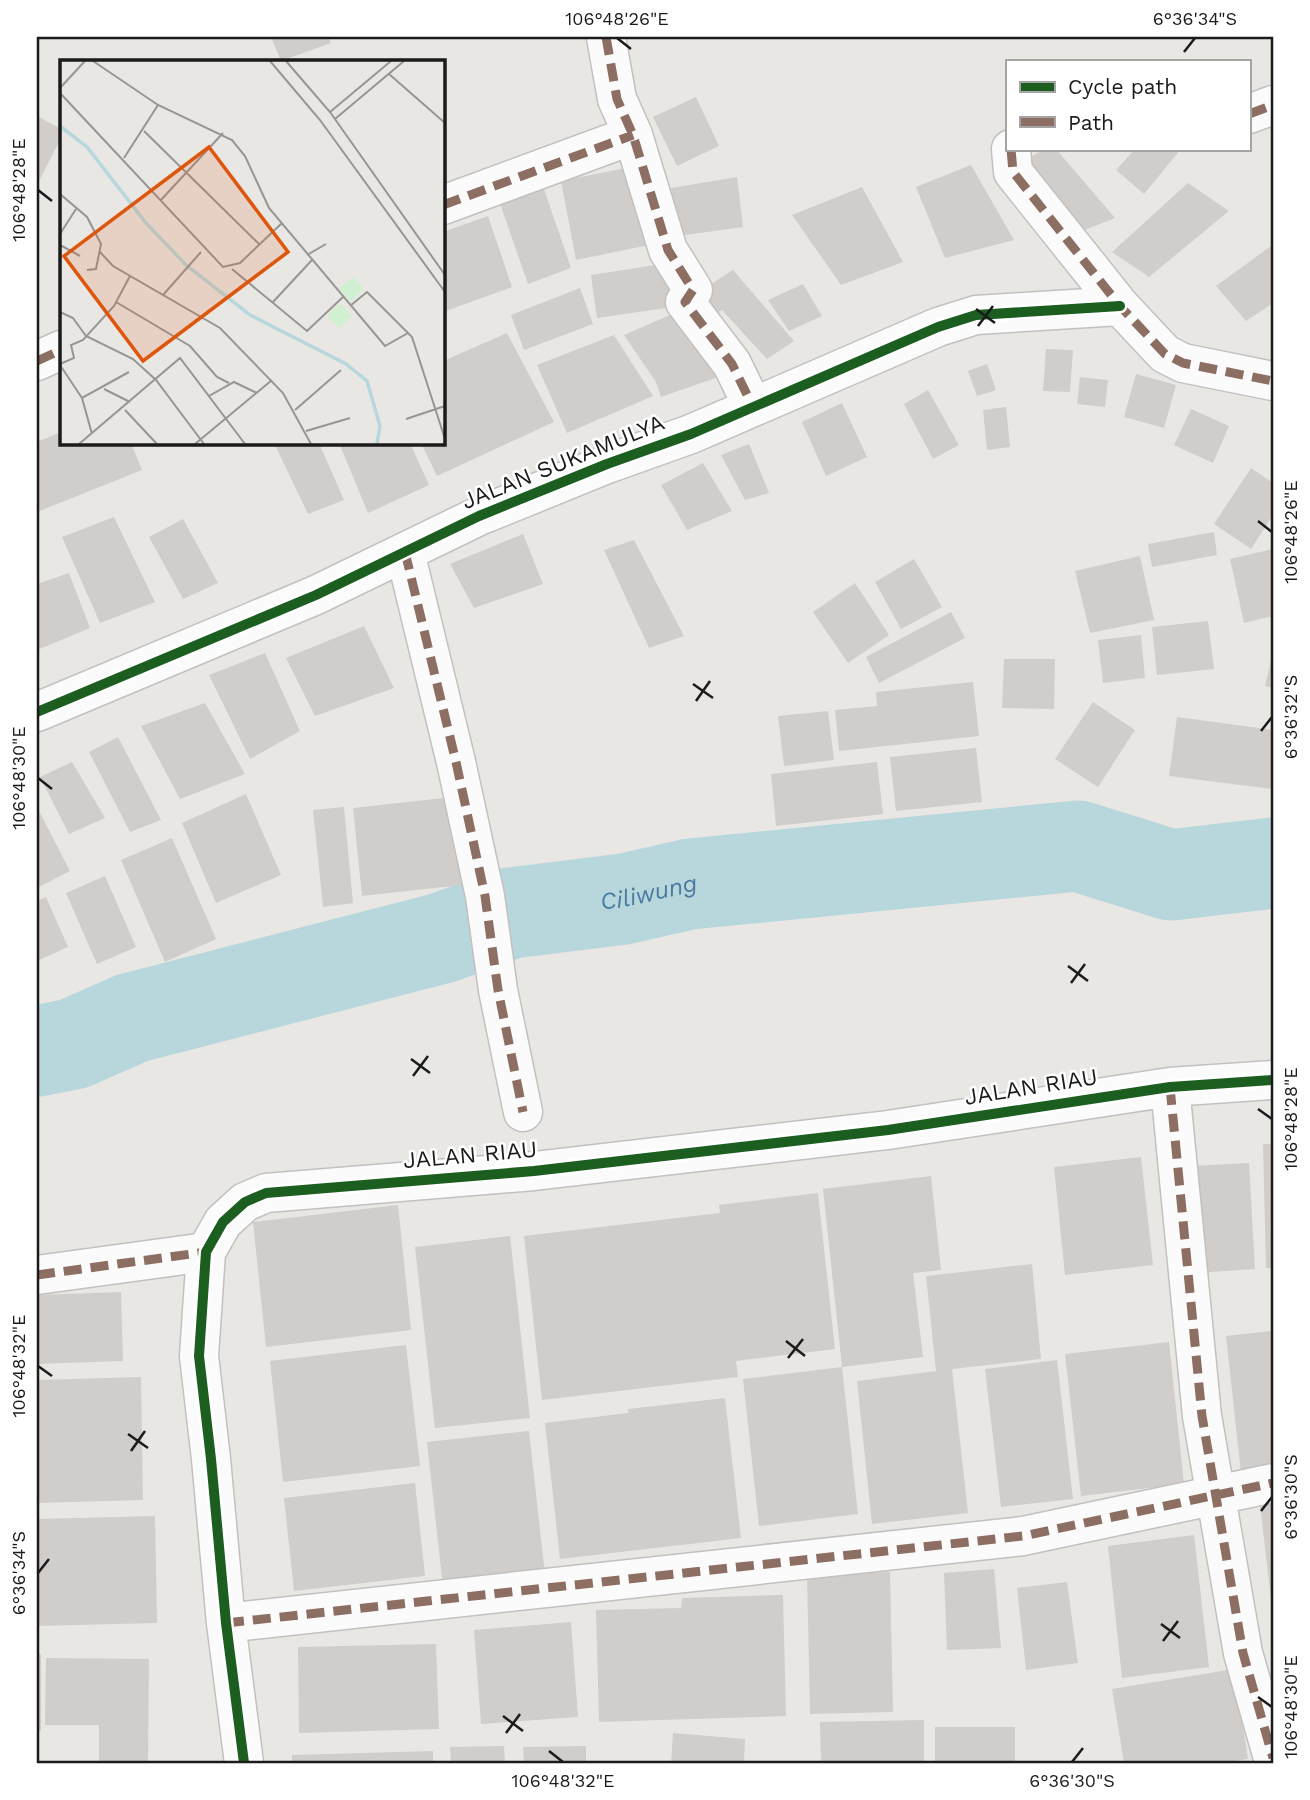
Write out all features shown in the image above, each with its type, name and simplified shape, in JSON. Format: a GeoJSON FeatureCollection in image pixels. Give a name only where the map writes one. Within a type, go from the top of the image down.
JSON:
{"type":"FeatureCollection","features":[{"type":"Feature","properties":{"kind":"street"},"geometry":{"type":"LineString","coordinates":[[606,37],[618,99],[634,135],[668,250],[693,290],[685,302],[732,364],[752,407]]}},
{"type":"Feature","properties":{"kind":"street"},"geometry":{"type":"LineString","coordinates":[[1250,114],[1273,105]]}},
{"type":"Feature","properties":{"kind":"street"},"geometry":{"type":"LineString","coordinates":[[444,205],[634,135]]}},
{"type":"Feature","properties":{"kind":"street"},"geometry":{"type":"LineString","coordinates":[[1012,150],[1013,172],[1120,306],[1165,354],[1183,363],[1273,381]]}},
{"type":"Feature","properties":{"kind":"street","name":"JALAN SUKAMULYA"},"geometry":{"type":"LineString","coordinates":[[37,712],[316,595],[479,516],[607,464],[691,434],[938,327],[976,315],[1120,306]]}},
{"type":"Feature","properties":{"kind":"street"},"geometry":{"type":"LineString","coordinates":[[37,361],[60,350]]}},
{"type":"Feature","properties":{"kind":"street"},"geometry":{"type":"LineString","coordinates":[[405,552],[456,762],[485,896],[498,990],[523,1112]]}},
{"type":"Feature","properties":{"kind":"street","name":"JALAN RIAU"},"geometry":{"type":"LineString","coordinates":[[244,1763],[226,1623],[199,1356],[206,1252],[223,1222],[244,1202],[266,1193],[534,1171],[861,1133],[1170,1087],[1273,1080]]}},
{"type":"Feature","properties":{"kind":"street"},"geometry":{"type":"LineString","coordinates":[[1170,1087],[1202,1416],[1243,1653],[1273,1758]]}},
{"type":"Feature","properties":{"kind":"street"},"geometry":{"type":"LineString","coordinates":[[37,1275],[206,1252]]}},
{"type":"Feature","properties":{"kind":"street"},"geometry":{"type":"LineString","coordinates":[[226,1623],[1023,1536],[1273,1483]]}},
{"type":"Feature","properties":{"kind":"building"},"geometry":{"type":"Polygon","coordinates":[[[271,37],[328,37],[331,43],[284,60],[281,60],[271,37]]]}},
{"type":"Feature","properties":{"kind":"building"},"geometry":{"type":"Polygon","coordinates":[[[696,97],[719,146],[677,166],[653,117],[696,97]]]}},
{"type":"Feature","properties":{"kind":"building"},"geometry":{"type":"Polygon","coordinates":[[[37,116],[60,128],[60,140],[37,185],[37,116]]]}},
{"type":"Feature","properties":{"kind":"building"},"geometry":{"type":"Polygon","coordinates":[[[1042,150],[1057,150],[1115,218],[1077,233],[1024,161],[1042,150]]]}},
{"type":"Feature","properties":{"kind":"building"},"geometry":{"type":"Polygon","coordinates":[[[1134,150],[1180,150],[1144,194],[1116,170],[1134,150]]]}},
{"type":"Feature","properties":{"kind":"building"},"geometry":{"type":"Polygon","coordinates":[[[971,165],[1014,240],[945,258],[916,187],[971,165]]]}},
{"type":"Feature","properties":{"kind":"building"},"geometry":{"type":"Polygon","coordinates":[[[635,166],[649,245],[576,260],[561,181],[635,166]]]}},
{"type":"Feature","properties":{"kind":"building"},"geometry":{"type":"Polygon","coordinates":[[[737,177],[743,227],[678,236],[671,188],[737,177]]]}},
{"type":"Feature","properties":{"kind":"building"},"geometry":{"type":"Polygon","coordinates":[[[541,180],[571,268],[528,284],[497,195],[541,180]]]}},
{"type":"Feature","properties":{"kind":"building"},"geometry":{"type":"Polygon","coordinates":[[[1188,183],[1229,211],[1149,277],[1112,252],[1188,183]]]}},
{"type":"Feature","properties":{"kind":"building"},"geometry":{"type":"Polygon","coordinates":[[[862,187],[903,262],[841,285],[792,215],[862,187]]]}},
{"type":"Feature","properties":{"kind":"building"},"geometry":{"type":"Polygon","coordinates":[[[488,216],[512,287],[444,312],[444,232],[488,216]]]}},
{"type":"Feature","properties":{"kind":"building"},"geometry":{"type":"Polygon","coordinates":[[[1271,246],[1273,303],[1246,321],[1216,286],[1271,246]]]}},
{"type":"Feature","properties":{"kind":"building"},"geometry":{"type":"Polygon","coordinates":[[[674,262],[680,306],[597,318],[591,275],[674,262]]]}},
{"type":"Feature","properties":{"kind":"building"},"geometry":{"type":"Polygon","coordinates":[[[733,270],[794,341],[767,359],[722,310],[707,322],[689,298],[733,270]]]}},
{"type":"Feature","properties":{"kind":"building"},"geometry":{"type":"Polygon","coordinates":[[[803,284],[822,316],[789,331],[768,300],[803,284]]]}},
{"type":"Feature","properties":{"kind":"building"},"geometry":{"type":"Polygon","coordinates":[[[580,288],[593,324],[524,350],[511,315],[580,288]]]}},
{"type":"Feature","properties":{"kind":"building"},"geometry":{"type":"Polygon","coordinates":[[[684,309],[724,375],[661,397],[656,382],[624,335],[684,309]]]}},
{"type":"Feature","properties":{"kind":"building"},"geometry":{"type":"Polygon","coordinates":[[[507,333],[554,422],[437,476],[421,444],[444,444],[444,361],[507,333]]]}},
{"type":"Feature","properties":{"kind":"building"},"geometry":{"type":"Polygon","coordinates":[[[614,335],[653,396],[567,433],[537,365],[614,335]]]}},
{"type":"Feature","properties":{"kind":"building"},"geometry":{"type":"Polygon","coordinates":[[[1046,349],[1073,350],[1070,392],[1043,391],[1046,349]]]}},
{"type":"Feature","properties":{"kind":"building"},"geometry":{"type":"Polygon","coordinates":[[[987,364],[996,390],[977,396],[968,371],[987,364]]]}},
{"type":"Feature","properties":{"kind":"building"},"geometry":{"type":"Polygon","coordinates":[[[1136,374],[1176,385],[1164,428],[1124,417],[1136,374]]]}},
{"type":"Feature","properties":{"kind":"building"},"geometry":{"type":"Polygon","coordinates":[[[1080,377],[1108,380],[1105,407],[1077,404],[1080,377]]]}},
{"type":"Feature","properties":{"kind":"building"},"geometry":{"type":"Polygon","coordinates":[[[928,390],[959,445],[933,459],[904,404],[928,390]]]}},
{"type":"Feature","properties":{"kind":"building"},"geometry":{"type":"Polygon","coordinates":[[[842,403],[867,457],[826,476],[802,422],[842,403]]]}},
{"type":"Feature","properties":{"kind":"building"},"geometry":{"type":"Polygon","coordinates":[[[1006,407],[1010,447],[987,450],[983,410],[1006,407]]]}},
{"type":"Feature","properties":{"kind":"building"},"geometry":{"type":"Polygon","coordinates":[[[1191,409],[1229,426],[1213,463],[1174,445],[1191,409]]]}},
{"type":"Feature","properties":{"kind":"building"},"geometry":{"type":"Polygon","coordinates":[[[60,432],[60,444],[131,444],[142,470],[37,512],[37,442],[60,432]]]}},
{"type":"Feature","properties":{"kind":"building"},"geometry":{"type":"Polygon","coordinates":[[[274,444],[319,444],[344,500],[308,514],[274,444]]]}},
{"type":"Feature","properties":{"kind":"building"},"geometry":{"type":"Polygon","coordinates":[[[339,444],[410,444],[429,485],[368,513],[339,444]]]}},
{"type":"Feature","properties":{"kind":"building"},"geometry":{"type":"Polygon","coordinates":[[[749,444],[769,493],[745,500],[721,455],[749,444]]]}},
{"type":"Feature","properties":{"kind":"building"},"geometry":{"type":"Polygon","coordinates":[[[703,463],[732,511],[687,530],[661,485],[703,463]]]}},
{"type":"Feature","properties":{"kind":"building"},"geometry":{"type":"Polygon","coordinates":[[[1251,468],[1273,483],[1273,515],[1251,549],[1214,524],[1251,468]]]}},
{"type":"Feature","properties":{"kind":"building"},"geometry":{"type":"Polygon","coordinates":[[[114,517],[155,602],[100,623],[62,537],[114,517]]]}},
{"type":"Feature","properties":{"kind":"building"},"geometry":{"type":"Polygon","coordinates":[[[183,519],[218,583],[183,599],[149,537],[183,519]]]}},
{"type":"Feature","properties":{"kind":"building"},"geometry":{"type":"Polygon","coordinates":[[[1214,532],[1217,555],[1152,567],[1148,544],[1214,532]]]}},
{"type":"Feature","properties":{"kind":"building"},"geometry":{"type":"Polygon","coordinates":[[[523,534],[543,584],[474,608],[450,564],[523,534]]]}},
{"type":"Feature","properties":{"kind":"building"},"geometry":{"type":"Polygon","coordinates":[[[634,540],[684,636],[649,648],[604,550],[634,540]]]}},
{"type":"Feature","properties":{"kind":"building"},"geometry":{"type":"Polygon","coordinates":[[[1273,549],[1273,616],[1244,623],[1230,559],[1273,549]]]}},
{"type":"Feature","properties":{"kind":"building"},"geometry":{"type":"Polygon","coordinates":[[[1140,556],[1154,620],[1090,633],[1075,571],[1140,556]]]}},
{"type":"Feature","properties":{"kind":"building"},"geometry":{"type":"Polygon","coordinates":[[[914,559],[942,607],[901,629],[875,582],[914,559]]]}},
{"type":"Feature","properties":{"kind":"building"},"geometry":{"type":"Polygon","coordinates":[[[69,573],[90,628],[37,650],[37,584],[69,573]]]}},
{"type":"Feature","properties":{"kind":"building"},"geometry":{"type":"Polygon","coordinates":[[[855,583],[889,635],[848,663],[813,612],[855,583]]]}},
{"type":"Feature","properties":{"kind":"building"},"geometry":{"type":"Polygon","coordinates":[[[951,612],[965,638],[879,683],[866,657],[951,612]]]}},
{"type":"Feature","properties":{"kind":"building"},"geometry":{"type":"Polygon","coordinates":[[[1208,621],[1214,669],[1157,675],[1152,627],[1208,621]]]}},
{"type":"Feature","properties":{"kind":"building"},"geometry":{"type":"Polygon","coordinates":[[[364,626],[394,688],[315,716],[286,658],[364,626]]]}},
{"type":"Feature","properties":{"kind":"building"},"geometry":{"type":"Polygon","coordinates":[[[1141,635],[1145,678],[1103,683],[1098,640],[1141,635]]]}},
{"type":"Feature","properties":{"kind":"building"},"geometry":{"type":"Polygon","coordinates":[[[265,653],[300,731],[250,759],[209,675],[265,653]]]}},
{"type":"Feature","properties":{"kind":"building"},"geometry":{"type":"Polygon","coordinates":[[[1273,656],[1273,688],[1265,686],[1273,656]]]}},
{"type":"Feature","properties":{"kind":"building"},"geometry":{"type":"Polygon","coordinates":[[[1004,659],[1055,659],[1054,709],[1002,708],[1004,659]]]}},
{"type":"Feature","properties":{"kind":"building"},"geometry":{"type":"Polygon","coordinates":[[[973,682],[979,736],[839,751],[835,710],[877,706],[876,692],[973,682]]]}},
{"type":"Feature","properties":{"kind":"building"},"geometry":{"type":"Polygon","coordinates":[[[1093,702],[1135,730],[1098,787],[1055,759],[1093,702]]]}},
{"type":"Feature","properties":{"kind":"building"},"geometry":{"type":"Polygon","coordinates":[[[205,703],[245,774],[180,799],[141,726],[205,703]]]}},
{"type":"Feature","properties":{"kind":"building"},"geometry":{"type":"Polygon","coordinates":[[[828,711],[834,760],[784,766],[778,716],[828,711]]]}},
{"type":"Feature","properties":{"kind":"building"},"geometry":{"type":"Polygon","coordinates":[[[1177,717],[1273,730],[1273,789],[1169,776],[1177,717]]]}},
{"type":"Feature","properties":{"kind":"building"},"geometry":{"type":"Polygon","coordinates":[[[118,737],[161,820],[130,832],[89,752],[118,737]]]}},
{"type":"Feature","properties":{"kind":"building"},"geometry":{"type":"Polygon","coordinates":[[[976,748],[982,802],[896,811],[890,757],[976,748]]]}},
{"type":"Feature","properties":{"kind":"building"},"geometry":{"type":"Polygon","coordinates":[[[72,762],[105,818],[69,834],[40,777],[72,762]]]}},
{"type":"Feature","properties":{"kind":"building"},"geometry":{"type":"Polygon","coordinates":[[[877,762],[883,814],[776,826],[771,774],[877,762]]]}},
{"type":"Feature","properties":{"kind":"building"},"geometry":{"type":"Polygon","coordinates":[[[246,794],[281,875],[216,903],[182,823],[246,794]]]}},
{"type":"Feature","properties":{"kind":"building"},"geometry":{"type":"Polygon","coordinates":[[[452,797],[461,885],[362,896],[353,808],[452,797]]]}},
{"type":"Feature","properties":{"kind":"building"},"geometry":{"type":"Polygon","coordinates":[[[37,807],[70,871],[37,888],[37,807]]]}},
{"type":"Feature","properties":{"kind":"building"},"geometry":{"type":"Polygon","coordinates":[[[344,807],[353,903],[323,907],[313,810],[344,807]]]}},
{"type":"Feature","properties":{"kind":"building"},"geometry":{"type":"Polygon","coordinates":[[[172,838],[216,939],[165,962],[121,860],[172,838]]]}},
{"type":"Feature","properties":{"kind":"building"},"geometry":{"type":"Polygon","coordinates":[[[105,876],[136,947],[97,964],[66,893],[105,876]]]}},
{"type":"Feature","properties":{"kind":"building"},"geometry":{"type":"Polygon","coordinates":[[[46,897],[68,947],[37,961],[37,901],[46,897]]]}},
{"type":"Feature","properties":{"kind":"building"},"geometry":{"type":"Polygon","coordinates":[[[1263,1144],[1273,1144],[1273,1268],[1266,1268],[1263,1144]]]}},
{"type":"Feature","properties":{"kind":"building"},"geometry":{"type":"Polygon","coordinates":[[[1141,1157],[1153,1265],[1065,1275],[1054,1167],[1141,1157]]]}},
{"type":"Feature","properties":{"kind":"building"},"geometry":{"type":"Polygon","coordinates":[[[1249,1163],[1255,1269],[1195,1273],[1190,1166],[1249,1163]]]}},
{"type":"Feature","properties":{"kind":"building"},"geometry":{"type":"Polygon","coordinates":[[[931,1176],[941,1270],[913,1273],[923,1357],[842,1367],[823,1189],[931,1176]]]}},
{"type":"Feature","properties":{"kind":"building"},"geometry":{"type":"Polygon","coordinates":[[[818,1193],[835,1349],[736,1361],[738,1377],[542,1400],[524,1236],[720,1213],[719,1205],[818,1193]]]}},
{"type":"Feature","properties":{"kind":"building"},"geometry":{"type":"Polygon","coordinates":[[[398,1205],[411,1330],[266,1347],[253,1222],[398,1205]]]}},
{"type":"Feature","properties":{"kind":"building"},"geometry":{"type":"Polygon","coordinates":[[[510,1236],[530,1418],[435,1428],[415,1247],[510,1236]]]}},
{"type":"Feature","properties":{"kind":"building"},"geometry":{"type":"Polygon","coordinates":[[[1032,1264],[1041,1359],[952,1369],[968,1513],[872,1524],[857,1381],[936,1371],[926,1276],[1032,1264]]]}},
{"type":"Feature","properties":{"kind":"building"},"geometry":{"type":"Polygon","coordinates":[[[121,1292],[123,1361],[37,1364],[37,1295],[121,1292]]]}},
{"type":"Feature","properties":{"kind":"building"},"geometry":{"type":"Polygon","coordinates":[[[1273,1331],[1273,1469],[1241,1473],[1226,1336],[1273,1331]]]}},
{"type":"Feature","properties":{"kind":"building"},"geometry":{"type":"Polygon","coordinates":[[[1169,1342],[1184,1484],[1081,1496],[1065,1354],[1169,1342]]]}},
{"type":"Feature","properties":{"kind":"building"},"geometry":{"type":"Polygon","coordinates":[[[406,1345],[420,1466],[283,1482],[270,1361],[406,1345]]]}},
{"type":"Feature","properties":{"kind":"building"},"geometry":{"type":"Polygon","coordinates":[[[1057,1360],[1073,1499],[1001,1507],[985,1369],[1057,1360]]]}},
{"type":"Feature","properties":{"kind":"building"},"geometry":{"type":"Polygon","coordinates":[[[842,1367],[858,1514],[759,1526],[743,1379],[842,1367]]]}},
{"type":"Feature","properties":{"kind":"building"},"geometry":{"type":"Polygon","coordinates":[[[141,1377],[143,1500],[37,1503],[37,1380],[141,1377]]]}},
{"type":"Feature","properties":{"kind":"building"},"geometry":{"type":"Polygon","coordinates":[[[725,1398],[741,1538],[560,1559],[545,1423],[628,1413],[628,1409],[725,1398]]]}},
{"type":"Feature","properties":{"kind":"building"},"geometry":{"type":"Polygon","coordinates":[[[529,1431],[545,1575],[443,1587],[427,1442],[529,1431]]]}},
{"type":"Feature","properties":{"kind":"building"},"geometry":{"type":"Polygon","coordinates":[[[415,1483],[425,1576],[294,1591],[284,1498],[415,1483]]]}},
{"type":"Feature","properties":{"kind":"building"},"geometry":{"type":"Polygon","coordinates":[[[1273,1504],[1273,1599],[1271,1599],[1260,1505],[1273,1504]]]}},
{"type":"Feature","properties":{"kind":"building"},"geometry":{"type":"Polygon","coordinates":[[[155,1516],[157,1623],[37,1626],[37,1519],[155,1516]]]}},
{"type":"Feature","properties":{"kind":"building"},"geometry":{"type":"Polygon","coordinates":[[[1194,1535],[1209,1667],[1122,1678],[1108,1546],[1194,1535]]]}},
{"type":"Feature","properties":{"kind":"building"},"geometry":{"type":"Polygon","coordinates":[[[994,1569],[1001,1648],[947,1650],[944,1573],[994,1569]]]}},
{"type":"Feature","properties":{"kind":"building"},"geometry":{"type":"Polygon","coordinates":[[[890,1572],[893,1712],[810,1714],[807,1574],[890,1572]]]}},
{"type":"Feature","properties":{"kind":"building"},"geometry":{"type":"Polygon","coordinates":[[[1067,1582],[1078,1663],[1026,1670],[1017,1588],[1067,1582]]]}},
{"type":"Feature","properties":{"kind":"building"},"geometry":{"type":"Polygon","coordinates":[[[783,1595],[786,1716],[599,1722],[596,1610],[681,1608],[682,1598],[783,1595]]]}},
{"type":"Feature","properties":{"kind":"building"},"geometry":{"type":"Polygon","coordinates":[[[571,1622],[578,1717],[481,1724],[474,1630],[571,1622]]]}},
{"type":"Feature","properties":{"kind":"building"},"geometry":{"type":"Polygon","coordinates":[[[436,1644],[439,1729],[299,1733],[298,1647],[436,1644]]]}},
{"type":"Feature","properties":{"kind":"building"},"geometry":{"type":"Polygon","coordinates":[[[37,1654],[41,1654],[41,1731],[37,1730],[37,1654]]]}},
{"type":"Feature","properties":{"kind":"building"},"geometry":{"type":"Polygon","coordinates":[[[46,1658],[149,1659],[148,1763],[99,1763],[99,1725],[45,1725],[46,1658]]]}},
{"type":"Feature","properties":{"kind":"building"},"geometry":{"type":"Polygon","coordinates":[[[1234,1669],[1248,1759],[1221,1763],[1124,1763],[1112,1689],[1234,1669]]]}},
{"type":"Feature","properties":{"kind":"building"},"geometry":{"type":"Polygon","coordinates":[[[924,1720],[924,1763],[821,1763],[820,1722],[924,1720]]]}},
{"type":"Feature","properties":{"kind":"building"},"geometry":{"type":"Polygon","coordinates":[[[935,1727],[1015,1727],[1015,1763],[935,1763],[935,1727]]]}},
{"type":"Feature","properties":{"kind":"building"},"geometry":{"type":"Polygon","coordinates":[[[673,1733],[745,1739],[744,1763],[671,1763],[673,1733]]]}},
{"type":"Feature","properties":{"kind":"building"},"geometry":{"type":"Polygon","coordinates":[[[504,1746],[505,1763],[451,1763],[450,1747],[504,1746]]]}},
{"type":"Feature","properties":{"kind":"building"},"geometry":{"type":"Polygon","coordinates":[[[586,1746],[586,1763],[524,1763],[523,1747],[586,1746]]]}},
{"type":"Feature","properties":{"kind":"building"},"geometry":{"type":"Polygon","coordinates":[[[433,1751],[433,1763],[292,1763],[292,1755],[433,1751]]]}},
{"type":"Feature","properties":{"kind":"waterway","name":"Ciliwung"},"geometry":{"type":"LineString","coordinates":[[37,1051],[73,1044],[132,1018],[442,938],[511,913],[624,899],[690,884],[1078,846],[1171,875],[1273,863]]}},
{"type":"Feature","properties":{"kind":"marked path"},"geometry":{"type":"LineString","coordinates":[[606,37],[617,99],[633,135],[668,250],[693,290],[685,302],[732,364],[753,407]]}},
{"type":"Feature","properties":{"kind":"marked path"},"geometry":{"type":"LineString","coordinates":[[1250,114],[1273,105]]}},
{"type":"Feature","properties":{"kind":"marked path"},"geometry":{"type":"LineString","coordinates":[[444,205],[633,135]]}},
{"type":"Feature","properties":{"kind":"marked path"},"geometry":{"type":"LineString","coordinates":[[1011,150],[1013,172],[1120,306],[1165,354],[1183,363],[1273,381]]}},
{"type":"Feature","properties":{"kind":"marked path"},"geometry":{"type":"LineString","coordinates":[[37,361],[60,350]]}},
{"type":"Feature","properties":{"kind":"marked path"},"geometry":{"type":"LineString","coordinates":[[405,552],[456,762],[485,896],[498,990],[523,1112]]}},
{"type":"Feature","properties":{"kind":"marked path"},"geometry":{"type":"LineString","coordinates":[[1170,1087],[1202,1416],[1243,1653],[1273,1758]]}},
{"type":"Feature","properties":{"kind":"marked path"},"geometry":{"type":"LineString","coordinates":[[37,1275],[206,1252]]}},
{"type":"Feature","properties":{"kind":"marked path"},"geometry":{"type":"LineString","coordinates":[[226,1623],[1023,1536],[1273,1483]]}},
{"type":"Feature","properties":{"kind":"cycle path"},"geometry":{"type":"LineString","coordinates":[[37,712],[316,595],[479,516],[607,464],[691,434],[938,327],[976,315],[1120,306]]}},
{"type":"Feature","properties":{"kind":"cycle path"},"geometry":{"type":"LineString","coordinates":[[244,1763],[226,1623],[199,1356],[206,1252],[223,1222],[245,1202],[266,1193],[534,1171],[888,1130],[1170,1087],[1273,1080]]}}]}
